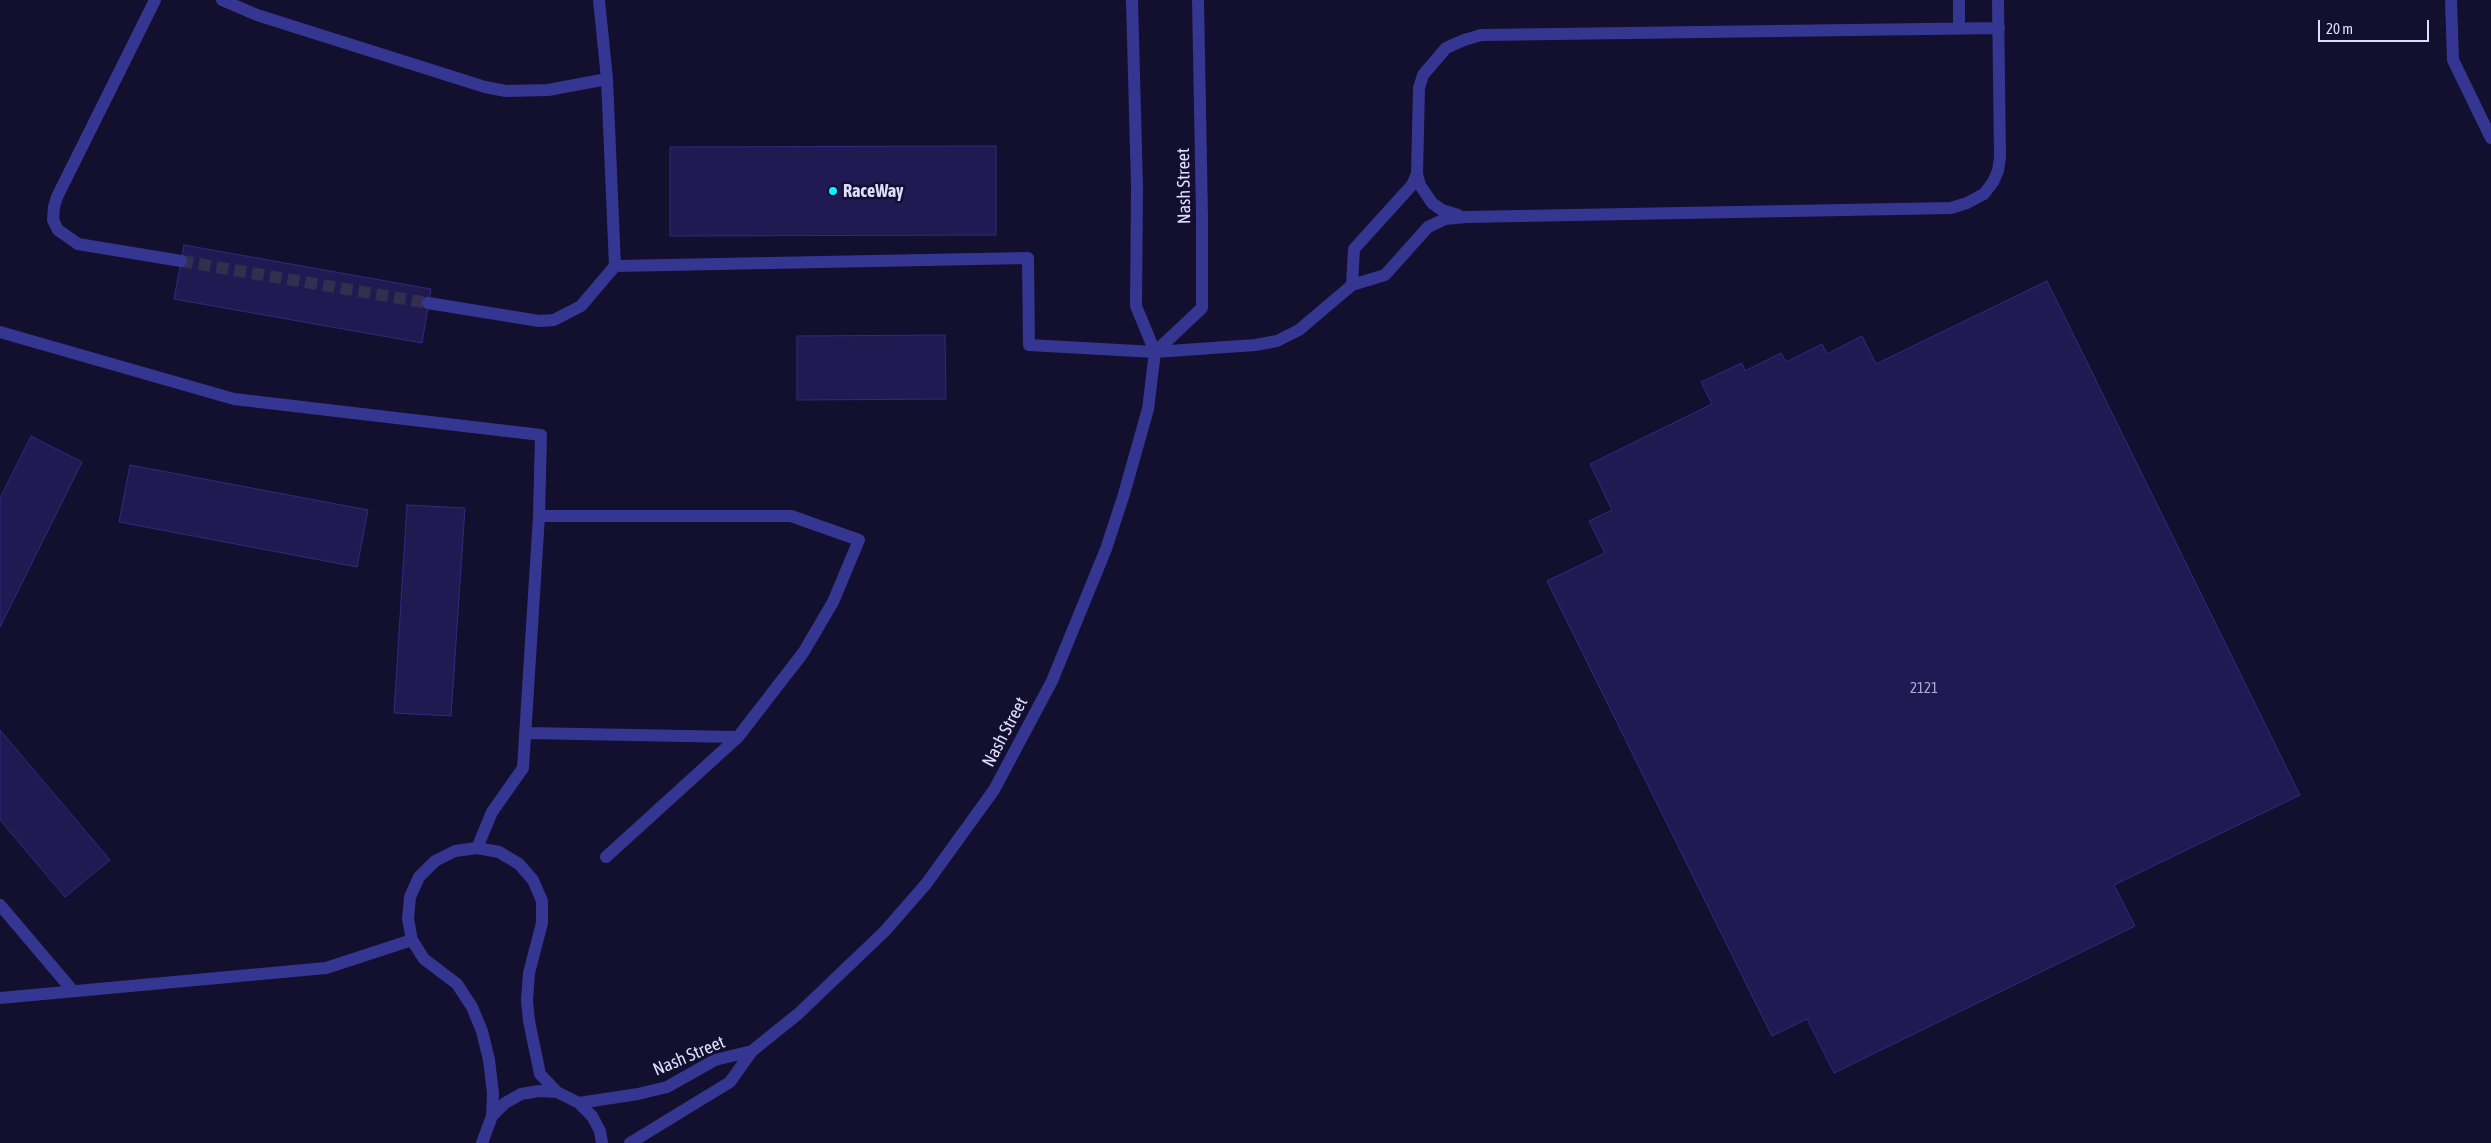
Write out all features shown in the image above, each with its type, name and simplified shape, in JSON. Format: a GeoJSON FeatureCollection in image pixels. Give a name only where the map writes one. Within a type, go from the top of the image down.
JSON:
{"type":"FeatureCollection","features":[{"type":"Feature","properties":{"kind":"street"},"geometry":{"type":"LineString","coordinates":[[155,0],[57,197],[54,207],[54,220],[58,230],[78,244],[181,261]]}},
{"type":"Feature","properties":{"kind":"street"},"geometry":{"type":"LineString","coordinates":[[222,0],[257,15],[485,88],[506,91],[548,90],[606,79]]}},
{"type":"Feature","properties":{"kind":"street"},"geometry":{"type":"LineString","coordinates":[[428,304],[539,321],[554,320],[581,306],[615,266],[606,79],[599,0]]}},
{"type":"Feature","properties":{"kind":"street","name":"Nash Street"},"geometry":{"type":"LineString","coordinates":[[630,1143],[730,1082],[752,1051],[798,1014],[885,931],[926,884],[994,790],[1052,681],[1106,549],[1148,409],[1155,352],[1136,306],[1137,188],[1132,0]]}},
{"type":"Feature","properties":{"kind":"street","name":"Nash Street"},"geometry":{"type":"LineString","coordinates":[[1155,352],[1202,308],[1198,0]]}},
{"type":"Feature","properties":{"kind":"street"},"geometry":{"type":"LineString","coordinates":[[1959,0],[1959,28]]}},
{"type":"Feature","properties":{"kind":"street"},"geometry":{"type":"LineString","coordinates":[[615,266],[1028,258],[1029,345],[1155,352],[1255,345],[1277,341],[1299,330],[1352,285],[1385,274],[1428,227],[1446,219],[1466,217],[1951,208],[1967,204],[1984,194],[1998,171],[2000,157],[1998,0]]}},
{"type":"Feature","properties":{"kind":"street"},"geometry":{"type":"LineString","coordinates":[[2451,0],[2453,60],[2487,122],[2491,138]]}},
{"type":"Feature","properties":{"kind":"street"},"geometry":{"type":"LineString","coordinates":[[1466,217],[1442,210],[1432,203],[1420,186],[1417,174],[1419,88],[1423,75],[1446,48],[1481,35],[1999,28]]}},
{"type":"Feature","properties":{"kind":"street"},"geometry":{"type":"LineString","coordinates":[[1352,285],[1354,249],[1412,185],[1417,174]]}},
{"type":"Feature","properties":{"kind":"street"},"geometry":{"type":"LineString","coordinates":[[0,332],[234,398],[541,435],[539,516],[527,733],[523,768],[492,812],[477,848]]}},
{"type":"Feature","properties":{"kind":"street"},"geometry":{"type":"LineString","coordinates":[[539,516],[791,516],[859,540],[832,602],[803,653],[738,737],[606,858]]}},
{"type":"Feature","properties":{"kind":"street"},"geometry":{"type":"LineString","coordinates":[[527,733],[738,737]]}},
{"type":"Feature","properties":{"kind":"street"},"geometry":{"type":"LineString","coordinates":[[492,1116],[493,1094],[489,1060],[482,1031],[472,1007],[457,984],[424,959],[412,940],[408,918],[410,897],[419,877],[435,861],[454,851],[477,848],[499,852],[518,864],[533,880],[542,901],[542,924],[529,973],[527,1000],[532,1040],[540,1074],[557,1092],[579,1103],[592,1116],[600,1132],[602,1143]]}},
{"type":"Feature","properties":{"kind":"street"},"geometry":{"type":"LineString","coordinates":[[0,906],[73,991]]}},
{"type":"Feature","properties":{"kind":"street"},"geometry":{"type":"LineString","coordinates":[[0,998],[326,968],[412,940]]}},
{"type":"Feature","properties":{"kind":"street","name":"Nash Street"},"geometry":{"type":"LineString","coordinates":[[579,1103],[638,1094],[667,1087],[715,1060],[752,1051]]}},
{"type":"Feature","properties":{"kind":"street"},"geometry":{"type":"LineString","coordinates":[[480,1142],[492,1116],[504,1103],[521,1094],[539,1091],[557,1092]]}},
{"type":"Feature","properties":{"kind":"building","name":"RaceWay"},"geometry":{"type":"Polygon","coordinates":[[[996,146],[996,235],[670,236],[670,147],[996,146]]]}},
{"type":"Feature","properties":{"kind":"building"},"geometry":{"type":"Polygon","coordinates":[[[184,245],[431,289],[422,343],[174,299],[184,245]]]}},
{"type":"Feature","properties":{"kind":"building"},"geometry":{"type":"Polygon","coordinates":[[[2047,281],[2300,795],[2114,885],[2135,926],[1834,1073],[1807,1019],[1772,1036],[1547,581],[1605,553],[1589,521],[1612,510],[1590,464],[1712,404],[1701,382],[1742,363],[1745,371],[1781,353],[1786,362],[1822,344],[1827,354],[1862,336],[1876,364],[2047,281]]]}},
{"type":"Feature","properties":{"kind":"building"},"geometry":{"type":"Polygon","coordinates":[[[945,335],[946,399],[797,400],[797,336],[945,335]]]}},
{"type":"Feature","properties":{"kind":"building"},"geometry":{"type":"Polygon","coordinates":[[[31,436],[82,462],[0,627],[0,498],[31,436]]]}},
{"type":"Feature","properties":{"kind":"building"},"geometry":{"type":"Polygon","coordinates":[[[130,465],[368,510],[357,567],[119,522],[130,465]]]}},
{"type":"Feature","properties":{"kind":"building"},"geometry":{"type":"Polygon","coordinates":[[[407,505],[465,508],[451,716],[394,713],[407,505]]]}},
{"type":"Feature","properties":{"kind":"building"},"geometry":{"type":"Polygon","coordinates":[[[0,730],[110,860],[65,897],[0,820],[0,730]]]}},
{"type":"Feature","properties":{"kind":"tunnel"},"geometry":{"type":"LineString","coordinates":[[181,261],[428,303]]}},
{"type":"Feature","properties":{"kind":"place","name":"RaceWay"},"geometry":{"type":"Point","coordinates":[833,191]}}]}
